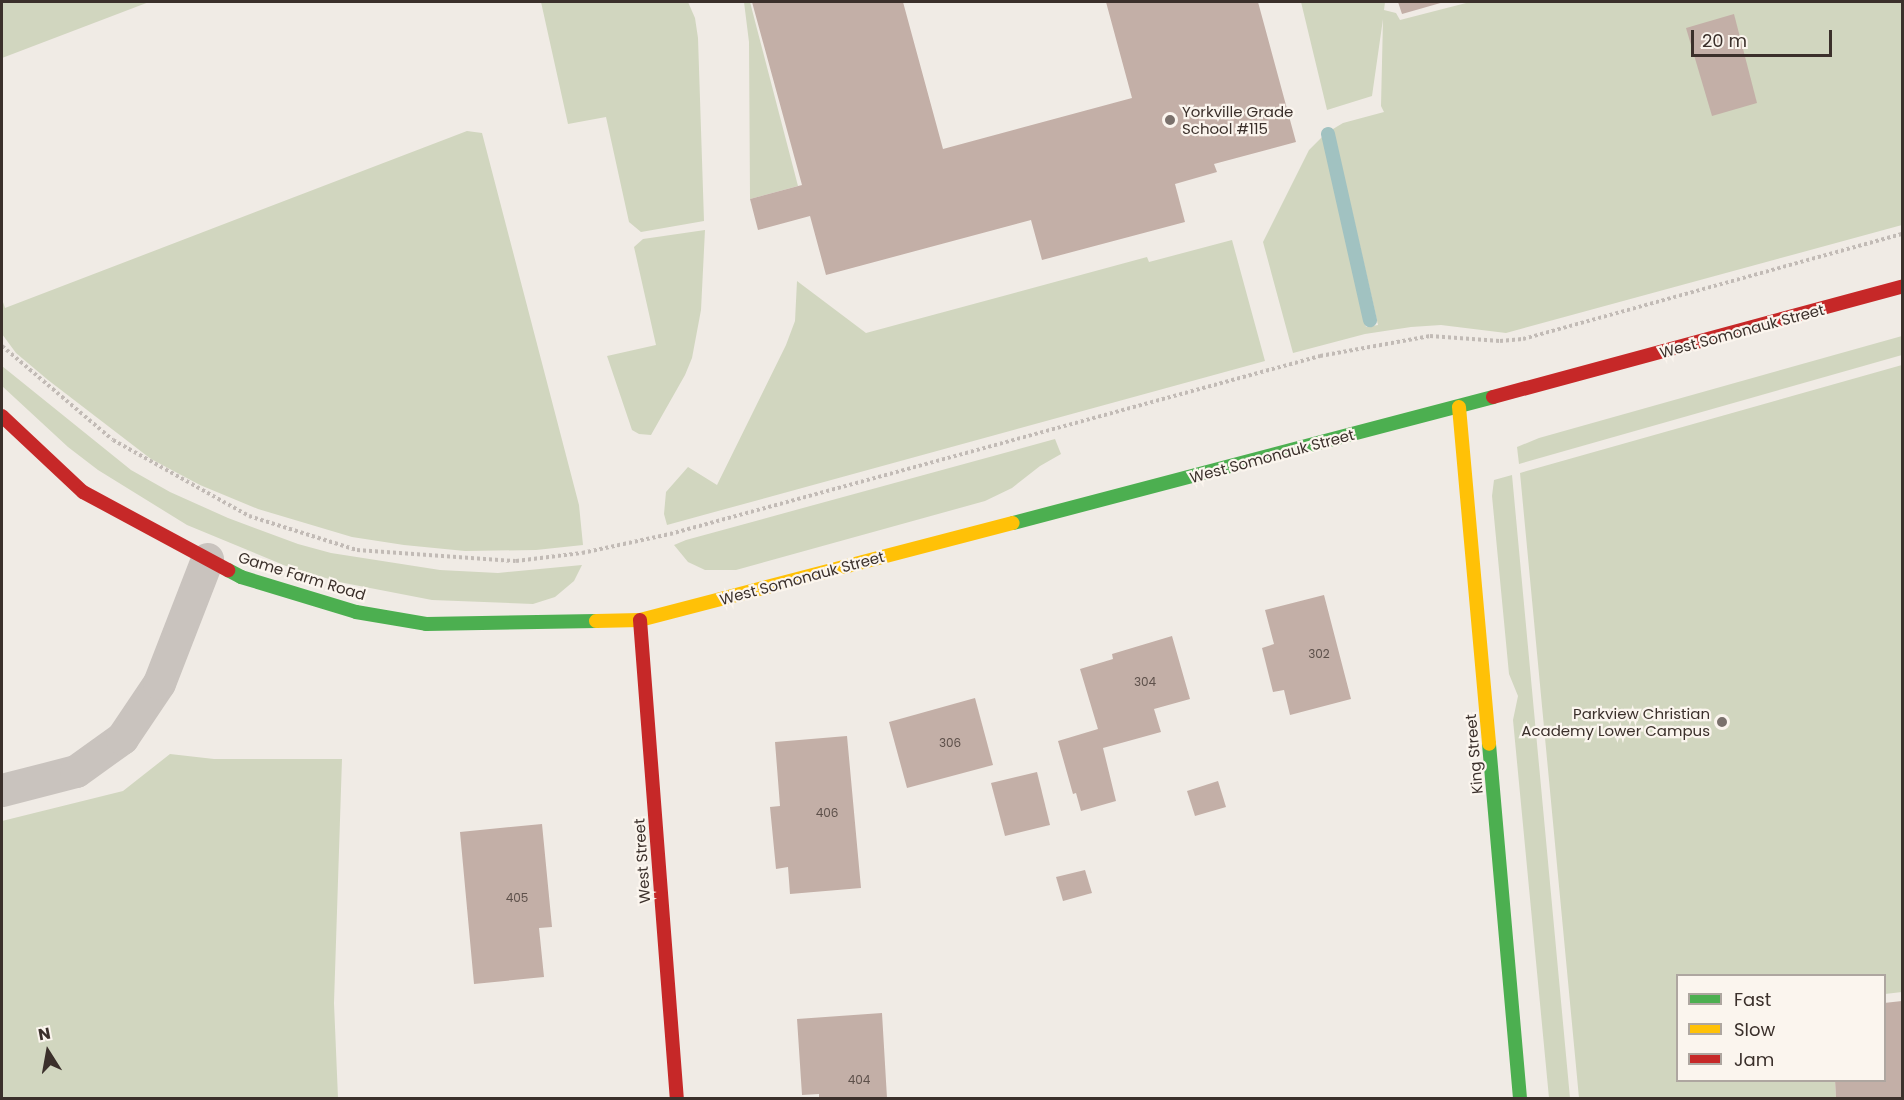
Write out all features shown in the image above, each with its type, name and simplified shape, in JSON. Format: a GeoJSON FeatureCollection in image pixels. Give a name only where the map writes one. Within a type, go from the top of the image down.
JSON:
{"type":"FeatureCollection","features":[{"type":"Feature","properties":{"kind":"street","name":"West Somonauk Street"},"geometry":{"type":"LineString","coordinates":[[640,620],[1459,407],[1902,287]]}},
{"type":"Feature","properties":{"kind":"street","name":"King Street"},"geometry":{"type":"LineString","coordinates":[[1459,407],[1520,1098]]}},
{"type":"Feature","properties":{"kind":"street","name":"Game Farm Road"},"geometry":{"type":"LineString","coordinates":[[2,416],[83,492],[241,577],[356,612],[426,624],[640,620]]}},
{"type":"Feature","properties":{"kind":"street"},"geometry":{"type":"LineString","coordinates":[[2,790],[76,771],[122,738],[159,683],[207,559]]}},
{"type":"Feature","properties":{"kind":"street","name":"West Street"},"geometry":{"type":"LineString","coordinates":[[640,620],[677,1098]]}},
{"type":"Feature","properties":{"kind":"path"},"geometry":{"type":"LineString","coordinates":[[2,346],[113,440],[249,516],[357,550],[516,561],[582,553],[670,534],[1320,356],[1430,336],[1500,341],[1523,339],[1902,234]]}},
{"type":"Feature","properties":{"kind":"green space"},"geometry":{"type":"Polygon","coordinates":[[[2,2],[149,2],[2,58],[2,2]]]}},
{"type":"Feature","properties":{"kind":"green space"},"geometry":{"type":"Polygon","coordinates":[[[541,2],[688,2],[695,18],[698,38],[704,221],[641,232],[629,222],[606,117],[568,124],[541,2]]]}},
{"type":"Feature","properties":{"kind":"green space"},"geometry":{"type":"Polygon","coordinates":[[[744,2],[750,2],[798,186],[750,199],[749,42],[744,2]]]}},
{"type":"Feature","properties":{"kind":"green space"},"geometry":{"type":"Polygon","coordinates":[[[1301,2],[1385,2],[1384,10],[1396,13],[1400,20],[1470,2],[1902,2],[1902,225],[1506,333],[1441,325],[1411,327],[1365,334],[1293,353],[1263,242],[1309,150],[1323,136],[1366,327],[1378,325],[1333,129],[1343,123],[1384,112],[1381,106],[1383,19],[1372,96],[1327,110],[1301,2]]]}},
{"type":"Feature","properties":{"kind":"green space"},"geometry":{"type":"Polygon","coordinates":[[[467,131],[482,133],[579,505],[583,545],[536,550],[465,551],[404,545],[352,537],[258,509],[200,485],[151,459],[48,380],[16,353],[2,334],[2,299],[5,308],[467,131]]]}},
{"type":"Feature","properties":{"kind":"green space"},"geometry":{"type":"Polygon","coordinates":[[[705,230],[701,310],[692,358],[685,375],[651,435],[639,434],[632,430],[607,356],[656,345],[634,247],[643,239],[705,230]]]}},
{"type":"Feature","properties":{"kind":"green space"},"geometry":{"type":"Polygon","coordinates":[[[1232,240],[1265,361],[667,525],[664,514],[666,492],[688,467],[717,485],[786,345],[795,321],[797,281],[866,333],[1147,257],[1149,262],[1232,240]]]}},
{"type":"Feature","properties":{"kind":"green space"},"geometry":{"type":"Polygon","coordinates":[[[1902,336],[1902,355],[1519,464],[1517,447],[1539,438],[1902,336]]]}},
{"type":"Feature","properties":{"kind":"green space","name":"Parkview Christian Academy Lower Campus"},"geometry":{"type":"Polygon","coordinates":[[[1902,365],[1902,992],[1886,994],[1886,974],[1676,974],[1676,1082],[1835,1082],[1836,1098],[1579,1098],[1520,473],[1902,365]]]}},
{"type":"Feature","properties":{"kind":"green space"},"geometry":{"type":"Polygon","coordinates":[[[2,366],[131,470],[170,492],[228,518],[298,544],[331,553],[440,570],[498,573],[582,565],[574,581],[555,597],[533,604],[432,600],[339,582],[286,566],[187,525],[98,470],[68,447],[2,386],[2,366]]]}},
{"type":"Feature","properties":{"kind":"green space"},"geometry":{"type":"Polygon","coordinates":[[[1055,439],[1061,454],[1040,466],[1012,488],[985,501],[736,570],[705,570],[688,562],[674,545],[686,540],[1055,439]]]}},
{"type":"Feature","properties":{"kind":"green space"},"geometry":{"type":"Polygon","coordinates":[[[1512,475],[1570,1098],[1549,1098],[1513,720],[1518,696],[1509,674],[1492,496],[1494,480],[1512,475]]]}},
{"type":"Feature","properties":{"kind":"green space"},"geometry":{"type":"Polygon","coordinates":[[[170,754],[214,759],[342,759],[334,1003],[338,1098],[2,1098],[2,821],[123,791],[170,754]]]}},
{"type":"Feature","properties":{"kind":"building","name":"Yorkville Grade School #115"},"geometry":{"type":"Polygon","coordinates":[[[752,2],[903,2],[943,149],[1132,98],[1106,2],[1258,2],[1296,142],[1214,164],[1217,172],[1175,184],[1185,222],[1042,260],[1031,220],[826,275],[810,216],[758,230],[750,199],[802,185],[752,2]]]}},
{"type":"Feature","properties":{"kind":"building"},"geometry":{"type":"Polygon","coordinates":[[[1398,2],[1444,2],[1402,14],[1398,2]]]}},
{"type":"Feature","properties":{"kind":"building"},"geometry":{"type":"Polygon","coordinates":[[[1734,14],[1757,103],[1712,116],[1686,28],[1734,14]]]}},
{"type":"Feature","properties":{"kind":"building"},"geometry":{"type":"Polygon","coordinates":[[[1324,595],[1351,699],[1290,715],[1284,690],[1273,692],[1262,648],[1274,644],[1265,610],[1324,595]]]}},
{"type":"Feature","properties":{"kind":"building"},"geometry":{"type":"Polygon","coordinates":[[[1172,636],[1190,699],[1154,709],[1161,732],[1103,748],[1116,801],[1081,811],[1076,793],[1073,794],[1058,741],[1098,729],[1080,669],[1113,659],[1112,654],[1172,636]]]}},
{"type":"Feature","properties":{"kind":"building"},"geometry":{"type":"Polygon","coordinates":[[[975,698],[993,765],[907,788],[889,722],[975,698]]]}},
{"type":"Feature","properties":{"kind":"building"},"geometry":{"type":"Polygon","coordinates":[[[847,736],[861,888],[790,894],[788,867],[776,869],[770,807],[780,806],[775,742],[847,736]]]}},
{"type":"Feature","properties":{"kind":"building"},"geometry":{"type":"Polygon","coordinates":[[[1037,772],[1050,825],[1005,836],[991,783],[1037,772]]]}},
{"type":"Feature","properties":{"kind":"building"},"geometry":{"type":"Polygon","coordinates":[[[1218,781],[1226,807],[1195,816],[1187,791],[1218,781]]]}},
{"type":"Feature","properties":{"kind":"building"},"geometry":{"type":"Polygon","coordinates":[[[542,824],[552,927],[539,928],[544,977],[474,984],[460,832],[542,824]]]}},
{"type":"Feature","properties":{"kind":"building"},"geometry":{"type":"Polygon","coordinates":[[[1085,870],[1092,893],[1063,901],[1056,877],[1085,870]]]}},
{"type":"Feature","properties":{"kind":"building"},"geometry":{"type":"Polygon","coordinates":[[[1902,1001],[1902,1098],[1836,1098],[1835,1082],[1886,1082],[1886,1003],[1902,1001]]]}},
{"type":"Feature","properties":{"kind":"building"},"geometry":{"type":"Polygon","coordinates":[[[882,1013],[887,1098],[819,1098],[819,1094],[802,1095],[797,1019],[882,1013]]]}},
{"type":"Feature","properties":{"kind":"waterway"},"geometry":{"type":"LineString","coordinates":[[1328,134],[1370,320]]}},
{"type":"Feature","properties":{"kind":"traffic: fast"},"geometry":{"type":"LineString","coordinates":[[1013,523],[1493,397]]}},
{"type":"Feature","properties":{"kind":"traffic: fast"},"geometry":{"type":"LineString","coordinates":[[228,570],[241,577],[356,612],[426,624],[596,621]]}},
{"type":"Feature","properties":{"kind":"traffic: fast"},"geometry":{"type":"LineString","coordinates":[[1489,744],[1520,1098]]}},
{"type":"Feature","properties":{"kind":"traffic: slow"},"geometry":{"type":"LineString","coordinates":[[1459,407],[1489,744]]}},
{"type":"Feature","properties":{"kind":"traffic: slow"},"geometry":{"type":"LineString","coordinates":[[596,621],[640,620],[1013,523]]}},
{"type":"Feature","properties":{"kind":"traffic: jam"},"geometry":{"type":"LineString","coordinates":[[1493,397],[1902,287]]}},
{"type":"Feature","properties":{"kind":"traffic: jam"},"geometry":{"type":"LineString","coordinates":[[2,416],[83,492],[228,570]]}},
{"type":"Feature","properties":{"kind":"traffic: jam"},"geometry":{"type":"LineString","coordinates":[[640,620],[677,1098]]}},
{"type":"Feature","properties":{"kind":"place","name":"Yorkville Grade School #115"},"geometry":{"type":"Point","coordinates":[1170,120]}},
{"type":"Feature","properties":{"kind":"place","name":"Parkview Christian Academy Lower Campus"},"geometry":{"type":"Point","coordinates":[1722,722]}}]}
